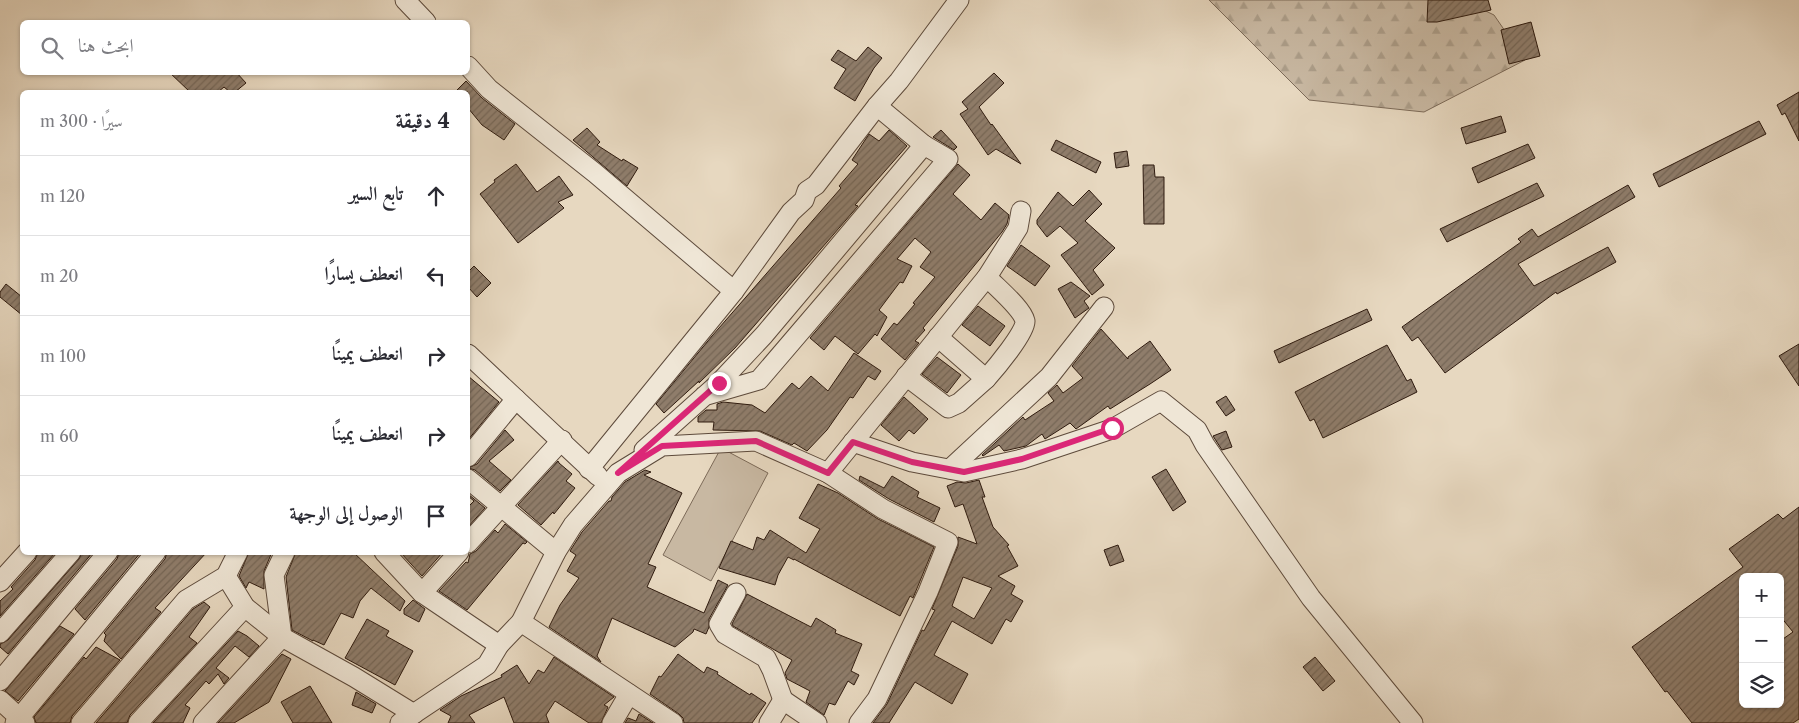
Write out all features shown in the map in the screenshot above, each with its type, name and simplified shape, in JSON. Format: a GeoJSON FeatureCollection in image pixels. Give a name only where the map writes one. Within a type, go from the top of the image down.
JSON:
{"type":"FeatureCollection","features":[{"type":"Feature","properties":{"kind":"street"},"geometry":{"type":"LineString","coordinates":[[405,0],[424,20]]}},
{"type":"Feature","properties":{"kind":"street"},"geometry":{"type":"LineString","coordinates":[[589,469],[734,291],[791,212],[804,200],[807,191],[816,185],[876,106],[899,81],[959,0]]}},
{"type":"Feature","properties":{"kind":"street"},"geometry":{"type":"LineString","coordinates":[[470,68],[489,89],[594,173],[734,291]]}},
{"type":"Feature","properties":{"kind":"street"},"geometry":{"type":"LineString","coordinates":[[704,396],[759,380],[948,159],[924,145],[876,106]]}},
{"type":"Feature","properties":{"kind":"street"},"geometry":{"type":"LineString","coordinates":[[81,723],[186,600],[229,561],[245,607],[282,637],[354,677],[407,718],[487,665],[499,645],[521,622],[556,552],[573,524],[614,478],[719,383],[764,335],[924,145]]}},
{"type":"Feature","properties":{"kind":"street"},"geometry":{"type":"LineString","coordinates":[[828,473],[987,277],[1018,228],[1022,211]]}},
{"type":"Feature","properties":{"kind":"street"},"geometry":{"type":"LineString","coordinates":[[906,376],[948,408],[959,403],[995,368],[1025,326],[1025,321],[1021,312],[987,277]]}},
{"type":"Feature","properties":{"kind":"street"},"geometry":{"type":"LineString","coordinates":[[950,469],[1049,377],[1104,307]]}},
{"type":"Feature","properties":{"kind":"street"},"geometry":{"type":"LineString","coordinates":[[938,337],[986,378]]}},
{"type":"Feature","properties":{"kind":"street"},"geometry":{"type":"LineString","coordinates":[[472,365],[516,398],[562,440],[589,469],[614,478]]}},
{"type":"Feature","properties":{"kind":"street"},"geometry":{"type":"LineString","coordinates":[[470,455],[516,398]]}},
{"type":"Feature","properties":{"kind":"street"},"geometry":{"type":"LineString","coordinates":[[853,442],[912,462],[964,472],[1022,459],[1112,428],[1161,401],[1197,430],[1205,445],[1311,598],[1413,723]]}},
{"type":"Feature","properties":{"kind":"street"},"geometry":{"type":"LineString","coordinates":[[470,541],[562,440]]}},
{"type":"Feature","properties":{"kind":"street"},"geometry":{"type":"LineString","coordinates":[[614,478],[662,446],[756,441],[828,473],[883,509],[948,542],[928,592],[877,698],[859,723]]}},
{"type":"Feature","properties":{"kind":"street"},"geometry":{"type":"LineString","coordinates":[[470,481],[556,552]]}},
{"type":"Feature","properties":{"kind":"street"},"geometry":{"type":"LineString","coordinates":[[0,582],[24,555]]}},
{"type":"Feature","properties":{"kind":"street"},"geometry":{"type":"LineString","coordinates":[[0,633],[68,555]]}},
{"type":"Feature","properties":{"kind":"street"},"geometry":{"type":"LineString","coordinates":[[0,681],[105,555]]}},
{"type":"Feature","properties":{"kind":"street"},"geometry":{"type":"LineString","coordinates":[[0,700],[20,721],[154,555]]}},
{"type":"Feature","properties":{"kind":"street"},"geometry":{"type":"LineString","coordinates":[[282,637],[274,576],[284,555]]}},
{"type":"Feature","properties":{"kind":"street"},"geometry":{"type":"LineString","coordinates":[[387,555],[422,593],[499,645]]}},
{"type":"Feature","properties":{"kind":"street"},"geometry":{"type":"LineString","coordinates":[[422,593],[456,555]]}},
{"type":"Feature","properties":{"kind":"street"},"geometry":{"type":"LineString","coordinates":[[736,592],[719,624],[725,634],[766,658],[783,700],[817,723]]}},
{"type":"Feature","properties":{"kind":"street"},"geometry":{"type":"LineString","coordinates":[[138,723],[245,607]]}},
{"type":"Feature","properties":{"kind":"street"},"geometry":{"type":"LineString","coordinates":[[521,622],[673,723]]}},
{"type":"Feature","properties":{"kind":"street"},"geometry":{"type":"LineString","coordinates":[[203,723],[282,637]]}},
{"type":"Feature","properties":{"kind":"street"},"geometry":{"type":"LineString","coordinates":[[612,723],[629,694]]}},
{"type":"Feature","properties":{"kind":"street"},"geometry":{"type":"LineString","coordinates":[[769,723],[783,700]]}},
{"type":"Feature","properties":{"kind":"green space"},"geometry":{"type":"Polygon","coordinates":[[[1209,0],[1463,0],[1494,15],[1525,60],[1424,112],[1309,100],[1209,0]]]}},
{"type":"Feature","properties":{"kind":"green space"},"geometry":{"type":"Polygon","coordinates":[[[721,448],[768,473],[711,581],[663,555],[721,448]]]}},
{"type":"Feature","properties":{"kind":"building"},"geometry":{"type":"Polygon","coordinates":[[[1428,0],[1488,0],[1491,10],[1437,22],[1427,22],[1428,0]]]}},
{"type":"Feature","properties":{"kind":"building"},"geometry":{"type":"Polygon","coordinates":[[[1531,22],[1540,56],[1509,64],[1501,30],[1531,22]]]}},
{"type":"Feature","properties":{"kind":"building"},"geometry":{"type":"Polygon","coordinates":[[[868,47],[882,58],[855,101],[834,88],[846,69],[831,60],[838,50],[856,61],[868,47]]]}},
{"type":"Feature","properties":{"kind":"building"},"geometry":{"type":"Polygon","coordinates":[[[994,73],[1004,83],[979,107],[1021,164],[996,149],[988,155],[960,114],[968,109],[962,102],[994,73]]]}},
{"type":"Feature","properties":{"kind":"building"},"geometry":{"type":"Polygon","coordinates":[[[172,75],[239,75],[246,83],[237,90],[228,90],[224,87],[220,90],[188,90],[172,75]]]}},
{"type":"Feature","properties":{"kind":"building"},"geometry":{"type":"Polygon","coordinates":[[[466,81],[482,98],[515,124],[504,140],[482,125],[470,110],[470,90],[457,90],[466,81]]]}},
{"type":"Feature","properties":{"kind":"building"},"geometry":{"type":"Polygon","coordinates":[[[1799,92],[1799,141],[1785,113],[1782,115],[1777,105],[1799,92]]]}},
{"type":"Feature","properties":{"kind":"building"},"geometry":{"type":"Polygon","coordinates":[[[1501,116],[1506,132],[1466,144],[1461,128],[1501,116]]]}},
{"type":"Feature","properties":{"kind":"building"},"geometry":{"type":"Polygon","coordinates":[[[1759,121],[1766,134],[1659,187],[1653,174],[1759,121]]]}},
{"type":"Feature","properties":{"kind":"building"},"geometry":{"type":"Polygon","coordinates":[[[587,128],[600,142],[597,145],[622,161],[623,159],[638,168],[627,186],[573,140],[587,128]]]}},
{"type":"Feature","properties":{"kind":"building"},"geometry":{"type":"Polygon","coordinates":[[[889,130],[907,146],[855,205],[858,206],[735,348],[699,383],[699,381],[664,413],[656,404],[712,336],[841,188],[839,186],[858,164],[852,160],[869,134],[879,141],[889,130]]]}},
{"type":"Feature","properties":{"kind":"building"},"geometry":{"type":"Polygon","coordinates":[[[941,130],[957,147],[954,150],[933,137],[941,130]]]}},
{"type":"Feature","properties":{"kind":"building"},"geometry":{"type":"Polygon","coordinates":[[[1056,140],[1101,162],[1096,173],[1051,150],[1056,140]]]}},
{"type":"Feature","properties":{"kind":"building"},"geometry":{"type":"Polygon","coordinates":[[[1528,144],[1535,158],[1478,183],[1472,168],[1528,144]]]}},
{"type":"Feature","properties":{"kind":"building"},"geometry":{"type":"Polygon","coordinates":[[[1127,151],[1129,166],[1116,168],[1114,153],[1127,151]]]}},
{"type":"Feature","properties":{"kind":"building"},"geometry":{"type":"Polygon","coordinates":[[[516,164],[537,192],[559,176],[573,195],[558,202],[564,208],[518,243],[480,194],[495,182],[494,180],[516,164]]]}},
{"type":"Feature","properties":{"kind":"building"},"geometry":{"type":"Polygon","coordinates":[[[958,164],[970,175],[953,194],[981,220],[995,203],[1009,215],[1007,224],[1002,232],[923,328],[925,330],[915,341],[919,343],[905,360],[881,339],[894,323],[897,325],[935,277],[920,267],[931,252],[915,238],[897,259],[912,266],[903,283],[900,282],[879,310],[887,317],[877,336],[875,334],[858,354],[835,336],[824,350],[810,338],[958,164]]]}},
{"type":"Feature","properties":{"kind":"building"},"geometry":{"type":"Polygon","coordinates":[[[1143,165],[1154,165],[1155,177],[1164,177],[1164,224],[1144,224],[1143,165]]]}},
{"type":"Feature","properties":{"kind":"building"},"geometry":{"type":"Polygon","coordinates":[[[1537,183],[1544,196],[1447,242],[1440,229],[1537,183]]]}},
{"type":"Feature","properties":{"kind":"building"},"geometry":{"type":"Polygon","coordinates":[[[1628,185],[1635,197],[1518,264],[1534,286],[1608,247],[1616,262],[1557,294],[1556,292],[1445,373],[1418,337],[1412,341],[1402,327],[1521,242],[1518,239],[1532,229],[1538,237],[1628,185]]]}},
{"type":"Feature","properties":{"kind":"building"},"geometry":{"type":"Polygon","coordinates":[[[1089,190],[1102,204],[1085,221],[1115,248],[1093,270],[1104,285],[1092,295],[1061,255],[1078,243],[1060,226],[1047,237],[1037,224],[1037,220],[1058,192],[1073,206],[1089,190]]]}},
{"type":"Feature","properties":{"kind":"building"},"geometry":{"type":"Polygon","coordinates":[[[1021,245],[1050,266],[1035,286],[1007,266],[1021,245]]]}},
{"type":"Feature","properties":{"kind":"building"},"geometry":{"type":"Polygon","coordinates":[[[474,266],[491,283],[477,297],[470,289],[470,270],[474,266]]]}},
{"type":"Feature","properties":{"kind":"building"},"geometry":{"type":"Polygon","coordinates":[[[1071,282],[1090,296],[1084,301],[1089,308],[1075,318],[1058,289],[1071,282]]]}},
{"type":"Feature","properties":{"kind":"building"},"geometry":{"type":"Polygon","coordinates":[[[6,284],[20,295],[20,313],[0,297],[0,292],[6,284]]]}},
{"type":"Feature","properties":{"kind":"building"},"geometry":{"type":"Polygon","coordinates":[[[978,306],[1005,326],[990,346],[962,325],[978,306]]]}},
{"type":"Feature","properties":{"kind":"building"},"geometry":{"type":"Polygon","coordinates":[[[1367,309],[1372,320],[1279,363],[1274,351],[1367,309]]]}},
{"type":"Feature","properties":{"kind":"building"},"geometry":{"type":"Polygon","coordinates":[[[1101,329],[1128,359],[1128,357],[1150,341],[1171,370],[1110,409],[1108,406],[1076,429],[1070,423],[1045,439],[1042,434],[1026,446],[1004,451],[999,445],[983,456],[1023,417],[1025,420],[1054,401],[1048,393],[1057,385],[1063,393],[1083,378],[1072,366],[1101,329]]]}},
{"type":"Feature","properties":{"kind":"building"},"geometry":{"type":"Polygon","coordinates":[[[1799,344],[1799,386],[1779,356],[1799,344]]]}},
{"type":"Feature","properties":{"kind":"building"},"geometry":{"type":"Polygon","coordinates":[[[1387,345],[1407,381],[1411,379],[1417,392],[1323,438],[1314,419],[1310,421],[1295,392],[1387,345]]]}},
{"type":"Feature","properties":{"kind":"building"},"geometry":{"type":"Polygon","coordinates":[[[854,353],[881,371],[875,380],[868,376],[853,398],[850,397],[827,430],[807,451],[794,443],[792,445],[760,431],[713,430],[714,422],[698,422],[698,417],[706,410],[717,410],[717,404],[723,402],[752,405],[765,413],[792,383],[799,389],[811,376],[828,391],[854,353]]]}},
{"type":"Feature","properties":{"kind":"building"},"geometry":{"type":"Polygon","coordinates":[[[937,357],[961,375],[947,393],[922,374],[937,357]]]}},
{"type":"Feature","properties":{"kind":"building"},"geometry":{"type":"Polygon","coordinates":[[[470,378],[499,402],[470,438],[470,378]]]}},
{"type":"Feature","properties":{"kind":"building"},"geometry":{"type":"Polygon","coordinates":[[[1226,396],[1235,410],[1226,416],[1216,402],[1226,396]]]}},
{"type":"Feature","properties":{"kind":"building"},"geometry":{"type":"Polygon","coordinates":[[[904,397],[928,419],[914,434],[909,430],[899,441],[881,425],[904,397]]]}},
{"type":"Feature","properties":{"kind":"building"},"geometry":{"type":"Polygon","coordinates":[[[505,430],[514,440],[489,461],[511,480],[500,491],[475,470],[470,469],[477,464],[505,430]]]}},
{"type":"Feature","properties":{"kind":"building"},"geometry":{"type":"Polygon","coordinates":[[[1226,431],[1232,447],[1222,450],[1213,436],[1226,431]]]}},
{"type":"Feature","properties":{"kind":"building"},"geometry":{"type":"Polygon","coordinates":[[[558,461],[572,474],[566,481],[575,488],[554,514],[553,512],[541,525],[518,505],[558,461]]]}},
{"type":"Feature","properties":{"kind":"building"},"geometry":{"type":"Polygon","coordinates":[[[1166,469],[1186,502],[1173,511],[1152,477],[1166,469]]]}},
{"type":"Feature","properties":{"kind":"building"},"geometry":{"type":"Polygon","coordinates":[[[645,470],[651,472],[644,475],[682,493],[648,564],[656,567],[647,587],[704,613],[718,580],[728,585],[709,619],[709,627],[706,634],[694,629],[675,647],[612,618],[597,656],[601,662],[549,627],[560,605],[579,578],[567,571],[576,555],[570,551],[582,532],[611,501],[612,497],[625,482],[645,470]]]}},
{"type":"Feature","properties":{"kind":"building"},"geometry":{"type":"Polygon","coordinates":[[[860,476],[884,488],[892,476],[919,492],[917,497],[940,508],[934,522],[889,499],[859,480],[860,476]]]}},
{"type":"Feature","properties":{"kind":"building"},"geometry":{"type":"Polygon","coordinates":[[[979,480],[985,497],[982,497],[993,527],[1009,545],[1007,546],[1018,566],[998,576],[1015,586],[1011,594],[1023,601],[1011,622],[1006,619],[992,644],[952,621],[934,655],[968,674],[952,704],[915,682],[889,723],[873,723],[887,704],[922,630],[924,631],[935,610],[932,609],[958,546],[958,537],[977,544],[963,504],[955,507],[947,486],[957,482],[966,483],[979,480]],[[963,577],[952,606],[974,619],[992,588],[963,577]]]}},
{"type":"Feature","properties":{"kind":"building"},"geometry":{"type":"Polygon","coordinates":[[[818,484],[838,493],[878,519],[934,547],[913,598],[910,596],[900,616],[788,557],[775,585],[719,568],[731,541],[753,550],[757,537],[764,540],[770,530],[806,553],[820,529],[799,518],[818,484]]]}},
{"type":"Feature","properties":{"kind":"building"},"geometry":{"type":"Polygon","coordinates":[[[470,496],[485,508],[470,525],[470,505],[474,501],[470,496]]]}},
{"type":"Feature","properties":{"kind":"building"},"geometry":{"type":"Polygon","coordinates":[[[1799,507],[1799,719],[1793,723],[1692,723],[1667,691],[1665,692],[1632,647],[1743,567],[1729,549],[1778,514],[1783,519],[1799,507]]]}},
{"type":"Feature","properties":{"kind":"building"},"geometry":{"type":"Polygon","coordinates":[[[505,524],[527,542],[523,543],[467,610],[439,591],[466,562],[468,563],[470,554],[476,551],[495,530],[498,533],[505,524]]]}},
{"type":"Feature","properties":{"kind":"building"},"geometry":{"type":"Polygon","coordinates":[[[1118,545],[1124,561],[1110,566],[1104,550],[1118,545]]]}},
{"type":"Feature","properties":{"kind":"building"},"geometry":{"type":"Polygon","coordinates":[[[37,555],[53,555],[0,616],[0,601],[13,589],[11,587],[35,560],[37,555]]]}},
{"type":"Feature","properties":{"kind":"building"},"geometry":{"type":"Polygon","coordinates":[[[81,555],[90,555],[8,654],[0,647],[0,644],[8,640],[81,555]]]}},
{"type":"Feature","properties":{"kind":"building"},"geometry":{"type":"Polygon","coordinates":[[[118,555],[139,555],[85,620],[75,609],[117,559],[118,555]]]}},
{"type":"Feature","properties":{"kind":"building"},"geometry":{"type":"Polygon","coordinates":[[[166,555],[204,555],[155,608],[161,612],[121,659],[104,641],[106,635],[104,633],[165,559],[166,555]]]}},
{"type":"Feature","properties":{"kind":"building"},"geometry":{"type":"Polygon","coordinates":[[[248,555],[271,555],[264,571],[264,589],[249,582],[246,588],[239,576],[248,555]]]}},
{"type":"Feature","properties":{"kind":"building"},"geometry":{"type":"Polygon","coordinates":[[[295,555],[356,555],[405,601],[400,611],[371,588],[360,601],[353,618],[341,613],[324,645],[292,630],[286,577],[295,555]]]}},
{"type":"Feature","properties":{"kind":"building"},"geometry":{"type":"Polygon","coordinates":[[[403,555],[440,555],[422,576],[403,555]]]}},
{"type":"Feature","properties":{"kind":"building"},"geometry":{"type":"Polygon","coordinates":[[[747,594],[811,627],[816,618],[836,630],[835,633],[862,644],[851,671],[859,675],[854,685],[848,681],[835,705],[829,703],[824,715],[806,702],[810,691],[787,679],[785,673],[792,660],[733,626],[732,624],[747,594]]]}},
{"type":"Feature","properties":{"kind":"building"},"geometry":{"type":"Polygon","coordinates":[[[413,600],[425,609],[419,622],[404,614],[404,609],[413,600]]]}},
{"type":"Feature","properties":{"kind":"building"},"geometry":{"type":"Polygon","coordinates":[[[204,602],[210,607],[189,637],[197,643],[130,715],[127,723],[96,723],[193,609],[204,602]]]}},
{"type":"Feature","properties":{"kind":"building"},"geometry":{"type":"Polygon","coordinates":[[[367,619],[389,631],[386,636],[413,651],[395,685],[345,658],[367,619]]]}},
{"type":"Feature","properties":{"kind":"building"},"geometry":{"type":"Polygon","coordinates":[[[60,626],[74,634],[18,701],[5,691],[60,626]]]}},
{"type":"Feature","properties":{"kind":"building"},"geometry":{"type":"Polygon","coordinates":[[[238,631],[259,646],[249,657],[235,646],[216,668],[229,678],[224,684],[218,674],[209,684],[206,681],[185,705],[190,708],[183,723],[153,723],[238,631]]]}},
{"type":"Feature","properties":{"kind":"building"},"geometry":{"type":"Polygon","coordinates":[[[96,647],[120,660],[72,716],[70,723],[36,723],[34,717],[84,657],[86,659],[96,647]]]}},
{"type":"Feature","properties":{"kind":"building"},"geometry":{"type":"Polygon","coordinates":[[[282,654],[291,659],[269,702],[234,723],[218,723],[282,654]]]}},
{"type":"Feature","properties":{"kind":"building"},"geometry":{"type":"Polygon","coordinates":[[[678,654],[704,673],[707,667],[718,672],[717,674],[766,703],[752,723],[684,723],[683,718],[679,714],[650,694],[659,676],[661,677],[678,654]]]}},
{"type":"Feature","properties":{"kind":"building"},"geometry":{"type":"Polygon","coordinates":[[[554,657],[614,697],[604,705],[608,707],[601,723],[589,723],[555,701],[546,715],[549,723],[514,723],[504,697],[469,715],[475,723],[448,723],[451,716],[440,710],[461,696],[502,677],[501,675],[517,665],[529,684],[538,670],[544,673],[554,657]]]}},
{"type":"Feature","properties":{"kind":"building"},"geometry":{"type":"Polygon","coordinates":[[[1315,657],[1335,681],[1323,691],[1303,667],[1315,657]]]}},
{"type":"Feature","properties":{"kind":"building"},"geometry":{"type":"Polygon","coordinates":[[[310,686],[332,723],[293,723],[281,702],[310,686]]]}},
{"type":"Feature","properties":{"kind":"building"},"geometry":{"type":"Polygon","coordinates":[[[356,692],[376,704],[372,713],[352,705],[356,692]]]}},
{"type":"Feature","properties":{"kind":"building"},"geometry":{"type":"Polygon","coordinates":[[[639,714],[653,723],[625,723],[628,718],[636,721],[639,714]]]}},
{"type":"Feature","properties":{"kind":"route"},"geometry":{"type":"LineString","coordinates":[[719,383],[618,473],[662,446],[756,441],[828,473],[853,442],[912,462],[964,472],[1022,459],[1112,428]]}}]}
